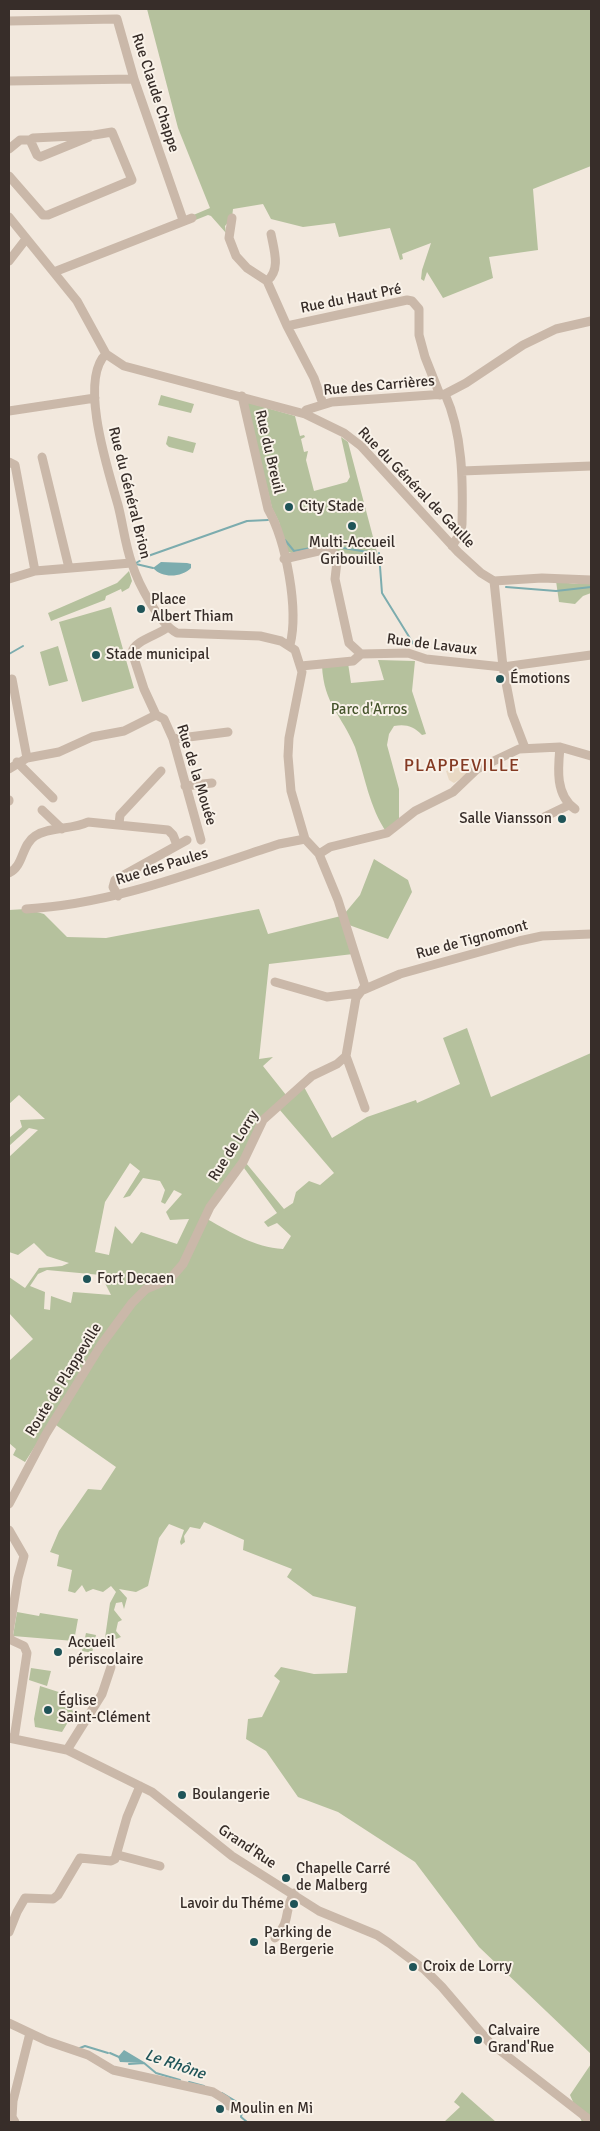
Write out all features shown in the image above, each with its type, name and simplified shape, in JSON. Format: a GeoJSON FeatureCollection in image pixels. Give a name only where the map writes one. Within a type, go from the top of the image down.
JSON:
{"type":"FeatureCollection","features":[{"type":"Feature","properties":{"kind":"street","name":"Rue Claude Chappe"},"geometry":{"type":"LineString","coordinates":[[9,21],[118,19],[134,79],[188,219],[54,272]]}},
{"type":"Feature","properties":{"kind":"street"},"geometry":{"type":"LineString","coordinates":[[9,81],[134,79]]}},
{"type":"Feature","properties":{"kind":"street"},"geometry":{"type":"LineString","coordinates":[[9,149],[20,140],[112,132],[132,178],[130,182],[48,215],[42,215],[9,176]]}},
{"type":"Feature","properties":{"kind":"street"},"geometry":{"type":"LineString","coordinates":[[30,140],[37,155],[40,157],[94,135]]}},
{"type":"Feature","properties":{"kind":"street"},"geometry":{"type":"LineString","coordinates":[[9,217],[77,301],[106,354]]}},
{"type":"Feature","properties":{"kind":"street"},"geometry":{"type":"LineString","coordinates":[[232,218],[229,238],[233,250],[240,262],[267,282],[314,378],[323,404]]}},
{"type":"Feature","properties":{"kind":"street"},"geometry":{"type":"LineString","coordinates":[[267,282],[274,274],[276,265],[271,234]]}},
{"type":"Feature","properties":{"kind":"street"},"geometry":{"type":"LineString","coordinates":[[9,261],[26,239]]}},
{"type":"Feature","properties":{"kind":"street","name":"Rue du Haut Pré"},"geometry":{"type":"LineString","coordinates":[[287,326],[407,300],[412,301],[419,309],[419,335],[425,357],[454,418],[462,471],[461,532],[452,546]]}},
{"type":"Feature","properties":{"kind":"street","name":"Rue des Carrières"},"geometry":{"type":"LineString","coordinates":[[305,414],[306,410],[312,406],[323,404],[443,394],[466,383],[523,346],[556,329],[591,321]]}},
{"type":"Feature","properties":{"kind":"street","name":"Rue du Général de Gaulle"},"geometry":{"type":"LineString","coordinates":[[106,354],[124,366],[305,414],[344,434],[361,446],[470,564],[494,581]]}},
{"type":"Feature","properties":{"kind":"street","name":"Rue du Général Brion"},"geometry":{"type":"LineString","coordinates":[[106,354],[98,365],[95,398],[99,436],[131,563],[157,612],[168,627]]}},
{"type":"Feature","properties":{"kind":"street","name":"Rue du Breuil"},"geometry":{"type":"LineString","coordinates":[[242,396],[268,509],[276,524],[284,559],[294,613],[290,646]]}},
{"type":"Feature","properties":{"kind":"street"},"geometry":{"type":"LineString","coordinates":[[9,411],[95,398]]}},
{"type":"Feature","properties":{"kind":"street"},"geometry":{"type":"LineString","coordinates":[[42,456],[69,568]]}},
{"type":"Feature","properties":{"kind":"street"},"geometry":{"type":"LineString","coordinates":[[9,462],[15,465],[35,570]]}},
{"type":"Feature","properties":{"kind":"street"},"geometry":{"type":"LineString","coordinates":[[462,471],[591,466]]}},
{"type":"Feature","properties":{"kind":"street"},"geometry":{"type":"LineString","coordinates":[[284,559],[327,549],[336,554],[335,579],[349,643],[361,654]]}},
{"type":"Feature","properties":{"kind":"street"},"geometry":{"type":"LineString","coordinates":[[9,579],[35,570],[131,563]]}},
{"type":"Feature","properties":{"kind":"street"},"geometry":{"type":"LineString","coordinates":[[525,748],[512,714],[503,667],[494,581],[561,578],[578,581],[591,580]]}},
{"type":"Feature","properties":{"kind":"street"},"geometry":{"type":"LineString","coordinates":[[168,627],[177,633],[260,636],[290,646],[295,650],[301,666],[290,724],[288,756],[291,791],[308,841],[319,854],[338,900],[365,981],[354,1006],[346,1056],[365,1108]]}},
{"type":"Feature","properties":{"kind":"street","name":"Rue de la Mouée"},"geometry":{"type":"LineString","coordinates":[[168,627],[132,650],[144,689],[156,715],[164,719],[173,739],[201,840]]}},
{"type":"Feature","properties":{"kind":"street","name":"Rue de Lavaux"},"geometry":{"type":"LineString","coordinates":[[301,666],[353,661],[361,654],[384,652],[426,659],[503,667],[591,655]]}},
{"type":"Feature","properties":{"kind":"street"},"geometry":{"type":"LineString","coordinates":[[12,679],[13,707],[27,758]]}},
{"type":"Feature","properties":{"kind":"street"},"geometry":{"type":"LineString","coordinates":[[9,769],[27,758],[59,752],[92,737],[124,731],[156,715]]}},
{"type":"Feature","properties":{"kind":"street"},"geometry":{"type":"LineString","coordinates":[[173,739],[228,732]]}},
{"type":"Feature","properties":{"kind":"street"},"geometry":{"type":"LineString","coordinates":[[319,854],[330,847],[387,833],[415,810],[453,792],[477,769],[504,755],[525,748],[560,747],[591,756]]}},
{"type":"Feature","properties":{"kind":"street"},"geometry":{"type":"LineString","coordinates":[[538,820],[572,807],[560,788],[560,747]]}},
{"type":"Feature","properties":{"kind":"street"},"geometry":{"type":"LineString","coordinates":[[18,762],[53,798]]}},
{"type":"Feature","properties":{"kind":"street"},"geometry":{"type":"LineString","coordinates":[[119,824],[120,814],[161,771]]}},
{"type":"Feature","properties":{"kind":"street"},"geometry":{"type":"LineString","coordinates":[[186,786],[212,783]]}},
{"type":"Feature","properties":{"kind":"street"},"geometry":{"type":"LineString","coordinates":[[42,810],[62,829]]}},
{"type":"Feature","properties":{"kind":"street"},"geometry":{"type":"LineString","coordinates":[[9,873],[18,865],[24,849],[35,836],[80,826],[88,822],[168,830],[173,835],[177,845]]}},
{"type":"Feature","properties":{"kind":"street"},"geometry":{"type":"LineString","coordinates":[[118,896],[113,887],[116,880],[187,840]]}},
{"type":"Feature","properties":{"kind":"street","name":"Rue des Paules"},"geometry":{"type":"LineString","coordinates":[[26,909],[61,907],[118,896],[280,844],[308,841]]}},
{"type":"Feature","properties":{"kind":"street","name":"Rue de Tignomont"},"geometry":{"type":"LineString","coordinates":[[275,982],[327,997],[361,991],[400,974],[520,941],[542,936],[591,934]]}},
{"type":"Feature","properties":{"kind":"street","name":"Rue de Lorry"},"geometry":{"type":"LineString","coordinates":[[158,1284],[176,1274],[183,1264],[210,1207],[243,1162],[256,1131],[263,1120],[312,1076],[337,1064],[346,1056]]}},
{"type":"Feature","properties":{"kind":"street","name":"Route de Plappeville"},"geometry":{"type":"LineString","coordinates":[[9,1504],[12,1490],[101,1345],[138,1296],[158,1284]]}},
{"type":"Feature","properties":{"kind":"street"},"geometry":{"type":"LineString","coordinates":[[9,1530],[24,1556],[13,1584],[9,1634],[11,1640],[24,1646],[27,1653],[11,1739]]}},
{"type":"Feature","properties":{"kind":"street"},"geometry":{"type":"LineString","coordinates":[[66,1750],[102,1694],[111,1667]]}},
{"type":"Feature","properties":{"kind":"street","name":"Grand'Rue"},"geometry":{"type":"LineString","coordinates":[[11,1739],[66,1750],[140,1786],[161,1798],[232,1856],[329,1916],[377,1935],[412,1960],[442,1987],[489,2042],[591,2121]]}},
{"type":"Feature","properties":{"kind":"street"},"geometry":{"type":"LineString","coordinates":[[9,1932],[16,1912],[25,1898],[53,1898],[58,1895],[80,1858],[115,1860],[118,1855],[127,1818],[140,1786]]}},
{"type":"Feature","properties":{"kind":"street"},"geometry":{"type":"LineString","coordinates":[[118,1855],[160,1866]]}},
{"type":"Feature","properties":{"kind":"street"},"geometry":{"type":"LineString","coordinates":[[275,1938],[287,1923],[288,1904],[294,1893]]}},
{"type":"Feature","properties":{"kind":"street"},"geometry":{"type":"LineString","coordinates":[[9,2023],[30,2034],[88,2055],[113,2070],[213,2092],[226,2100],[229,2106]]}},
{"type":"Feature","properties":{"kind":"street"},"geometry":{"type":"LineString","coordinates":[[15,2122],[10,2111],[30,2034]]}},
{"type":"Feature","properties":{"kind":"green space"},"geometry":{"type":"Polygon","coordinates":[[[147,9],[591,9],[591,166],[533,189],[538,250],[489,257],[493,278],[443,298],[427,272],[424,281],[421,279],[431,243],[402,254],[403,259],[400,260],[390,228],[339,237],[335,223],[303,227],[271,219],[263,204],[233,209],[232,218],[225,226],[226,233],[211,216],[208,215],[193,221],[191,216],[210,208],[178,128],[147,9]]]}},
{"type":"Feature","properties":{"kind":"green space"},"geometry":{"type":"Polygon","coordinates":[[[161,395],[194,404],[191,413],[158,405],[161,395]]]}},
{"type":"Feature","properties":{"kind":"green space"},"geometry":{"type":"Polygon","coordinates":[[[246,402],[295,416],[300,436],[304,435],[305,437],[301,439],[304,452],[308,451],[306,460],[314,491],[347,482],[350,477],[341,437],[348,442],[378,556],[339,553],[333,548],[287,552],[279,522],[272,508],[246,402]]]}},
{"type":"Feature","properties":{"kind":"green space"},"geometry":{"type":"Polygon","coordinates":[[[168,436],[196,443],[193,453],[169,447],[166,444],[168,436]]]}},
{"type":"Feature","properties":{"kind":"green space"},"geometry":{"type":"Polygon","coordinates":[[[129,571],[132,581],[129,588],[122,592],[121,589],[106,596],[105,600],[51,621],[48,613],[117,583],[129,571]]]}},
{"type":"Feature","properties":{"kind":"green space"},"geometry":{"type":"Polygon","coordinates":[[[556,581],[575,584],[591,583],[591,593],[583,596],[575,604],[559,602],[556,581]]]}},
{"type":"Feature","properties":{"kind":"green space","name":"Stade municipal"},"geometry":{"type":"Polygon","coordinates":[[[111,607],[134,688],[82,702],[59,622],[111,607]]]}},
{"type":"Feature","properties":{"kind":"green space"},"geometry":{"type":"Polygon","coordinates":[[[58,646],[68,681],[49,686],[40,652],[58,646]]]}},
{"type":"Feature","properties":{"kind":"green space","name":"Parc d'Arros"},"geometry":{"type":"Polygon","coordinates":[[[378,660],[415,661],[412,691],[426,734],[422,735],[409,726],[402,725],[394,726],[389,734],[387,745],[399,789],[399,823],[387,833],[376,813],[355,747],[326,691],[322,666],[348,663],[351,683],[384,680],[378,660]]]}},
{"type":"Feature","properties":{"kind":"green space"},"geometry":{"type":"Polygon","coordinates":[[[374,859],[408,880],[412,892],[388,939],[349,925],[345,913],[360,895],[374,859]]]}},
{"type":"Feature","properties":{"kind":"green space"},"geometry":{"type":"Polygon","coordinates":[[[26,909],[44,914],[67,937],[106,938],[259,909],[268,934],[341,916],[353,954],[269,964],[259,1059],[273,1057],[263,1066],[286,1095],[260,1119],[241,1162],[207,1219],[244,1238],[272,1248],[283,1249],[291,1236],[277,1223],[268,1227],[264,1222],[277,1213],[244,1168],[246,1163],[284,1209],[293,1203],[296,1192],[309,1181],[320,1185],[334,1173],[279,1109],[304,1087],[332,1138],[367,1117],[416,1100],[417,1103],[460,1084],[443,1038],[467,1028],[491,1097],[591,1053],[591,2054],[479,1947],[415,1862],[338,1812],[298,1797],[266,1751],[246,1739],[248,1719],[262,1717],[280,1681],[274,1676],[281,1667],[314,1674],[347,1673],[356,1607],[313,1596],[287,1577],[292,1569],[243,1550],[244,1540],[204,1522],[200,1529],[190,1527],[184,1536],[185,1542],[181,1545],[180,1542],[184,1530],[169,1524],[159,1538],[148,1586],[136,1592],[119,1589],[127,1598],[124,1609],[122,1602],[116,1603],[114,1610],[122,1620],[118,1622],[116,1631],[121,1637],[116,1639],[105,1638],[110,1603],[116,1592],[111,1586],[103,1592],[93,1589],[86,1592],[82,1585],[75,1593],[68,1591],[72,1570],[57,1566],[59,1555],[50,1552],[59,1531],[88,1489],[101,1490],[116,1467],[53,1423],[43,1434],[25,1462],[13,1455],[16,1449],[9,1443],[9,1361],[33,1339],[9,1313],[9,1277],[25,1288],[39,1268],[62,1266],[69,1263],[47,1256],[34,1243],[18,1255],[9,1252],[9,1157],[38,1130],[29,1128],[9,1146],[9,1138],[22,1127],[20,1120],[45,1119],[19,1095],[9,1104],[9,910],[26,909]],[[130,1163],[105,1202],[95,1252],[109,1255],[115,1226],[132,1244],[141,1232],[177,1244],[189,1219],[170,1220],[166,1212],[182,1194],[174,1190],[165,1204],[161,1202],[165,1190],[160,1181],[143,1178],[130,1196],[123,1198],[140,1171],[130,1163]],[[47,1270],[38,1274],[30,1286],[45,1292],[44,1309],[50,1310],[51,1296],[71,1303],[73,1292],[111,1295],[101,1275],[47,1270]]]}},
{"type":"Feature","properties":{"kind":"green space"},"geometry":{"type":"Polygon","coordinates":[[[17,1612],[39,1616],[40,1613],[78,1619],[74,1641],[13,1636],[17,1612]]]}},
{"type":"Feature","properties":{"kind":"green space"},"geometry":{"type":"Polygon","coordinates":[[[86,1633],[96,1635],[92,1653],[82,1651],[86,1633]]]}},
{"type":"Feature","properties":{"kind":"green space"},"geometry":{"type":"Polygon","coordinates":[[[31,1668],[51,1671],[47,1686],[29,1680],[31,1668]]]}},
{"type":"Feature","properties":{"kind":"green space"},"geometry":{"type":"Polygon","coordinates":[[[40,1686],[71,1696],[68,1702],[74,1708],[72,1710],[74,1712],[62,1732],[35,1727],[34,1719],[40,1686]]]}},
{"type":"Feature","properties":{"kind":"green space"},"geometry":{"type":"Polygon","coordinates":[[[591,2064],[591,2122],[582,2122],[570,2095],[591,2064]]]}},
{"type":"Feature","properties":{"kind":"green space"},"geometry":{"type":"Polygon","coordinates":[[[462,2092],[496,2122],[444,2122],[460,2107],[454,2102],[462,2092]]]}},
{"type":"Feature","properties":{"kind":"shaded area"},"geometry":{"type":"Polygon","coordinates":[[[474,763],[475,769],[454,783],[449,780],[446,771],[474,763]]]}},
{"type":"Feature","properties":{"kind":"water"},"geometry":{"type":"Polygon","coordinates":[[[161,562],[187,563],[191,564],[191,568],[178,575],[162,574],[153,568],[161,562]]]}},
{"type":"Feature","properties":{"kind":"water"},"geometry":{"type":"Polygon","coordinates":[[[124,2050],[144,2063],[120,2062],[118,2057],[124,2050]]]}},
{"type":"Feature","properties":{"kind":"waterway"},"geometry":{"type":"LineString","coordinates":[[136,563],[148,556],[247,521],[268,520]]}},
{"type":"Feature","properties":{"kind":"waterway"},"geometry":{"type":"LineString","coordinates":[[285,540],[294,551],[322,546]]}},
{"type":"Feature","properties":{"kind":"waterway"},"geometry":{"type":"LineString","coordinates":[[337,547],[374,553]]}},
{"type":"Feature","properties":{"kind":"waterway"},"geometry":{"type":"LineString","coordinates":[[379,553],[382,593],[416,648]]}},
{"type":"Feature","properties":{"kind":"waterway"},"geometry":{"type":"LineString","coordinates":[[136,564],[153,568]]}},
{"type":"Feature","properties":{"kind":"waterway"},"geometry":{"type":"LineString","coordinates":[[506,587],[556,591],[591,587]]}},
{"type":"Feature","properties":{"kind":"waterway"},"geometry":{"type":"LineString","coordinates":[[9,654],[23,646]]}},
{"type":"Feature","properties":{"kind":"waterway","name":"Le Rhône"},"geometry":{"type":"LineString","coordinates":[[80,2048],[85,2046],[108,2053]]}},
{"type":"Feature","properties":{"kind":"waterway","name":"Le Rhône"},"geometry":{"type":"LineString","coordinates":[[110,2053],[119,2057]]}},
{"type":"Feature","properties":{"kind":"waterway","name":"Le Rhône"},"geometry":{"type":"LineString","coordinates":[[129,2064],[144,2063],[156,2073],[180,2080]]}},
{"type":"Feature","properties":{"kind":"waterway","name":"Le Rhône"},"geometry":{"type":"LineString","coordinates":[[189,2082],[204,2086]]}},
{"type":"Feature","properties":{"kind":"waterway","name":"Le Rhône"},"geometry":{"type":"LineString","coordinates":[[222,2093],[237,2102],[242,2112],[241,2117],[247,2122]]}},
{"type":"Feature","properties":{"kind":"place","name":"City Stade"},"geometry":{"type":"Point","coordinates":[289,507]}},
{"type":"Feature","properties":{"kind":"place","name":"Multi-Accueil Gribouille"},"geometry":{"type":"Point","coordinates":[352,526]}},
{"type":"Feature","properties":{"kind":"place","name":"Place Albert Thiam"},"geometry":{"type":"Point","coordinates":[141,609]}},
{"type":"Feature","properties":{"kind":"place","name":"Stade municipal"},"geometry":{"type":"Point","coordinates":[96,655]}},
{"type":"Feature","properties":{"kind":"place","name":"Émotions"},"geometry":{"type":"Point","coordinates":[500,679]}},
{"type":"Feature","properties":{"kind":"place","name":"Salle Viansson"},"geometry":{"type":"Point","coordinates":[562,819]}},
{"type":"Feature","properties":{"kind":"place","name":"Fort Decaen"},"geometry":{"type":"Point","coordinates":[87,1279]}},
{"type":"Feature","properties":{"kind":"place","name":"Accueil périscolaire"},"geometry":{"type":"Point","coordinates":[58,1652]}},
{"type":"Feature","properties":{"kind":"place","name":"Église Saint-Clément"},"geometry":{"type":"Point","coordinates":[48,1710]}},
{"type":"Feature","properties":{"kind":"place","name":"Boulangerie"},"geometry":{"type":"Point","coordinates":[182,1795]}},
{"type":"Feature","properties":{"kind":"place","name":"Chapelle Carré de Malberg"},"geometry":{"type":"Point","coordinates":[286,1878]}},
{"type":"Feature","properties":{"kind":"place","name":"Lavoir du Théme"},"geometry":{"type":"Point","coordinates":[294,1904]}},
{"type":"Feature","properties":{"kind":"place","name":"Parking de la Bergerie"},"geometry":{"type":"Point","coordinates":[254,1942]}},
{"type":"Feature","properties":{"kind":"place","name":"Croix de Lorry"},"geometry":{"type":"Point","coordinates":[413,1967]}},
{"type":"Feature","properties":{"kind":"place","name":"Calvaire Grand'Rue"},"geometry":{"type":"Point","coordinates":[478,2040]}},
{"type":"Feature","properties":{"kind":"place","name":"Moulin en Mi"},"geometry":{"type":"Point","coordinates":[220,2109]}},
{"type":"Feature","properties":{"kind":"district","name":"PLAPPEVILLE"},"geometry":{"type":"Point","coordinates":[462,766]}}]}
